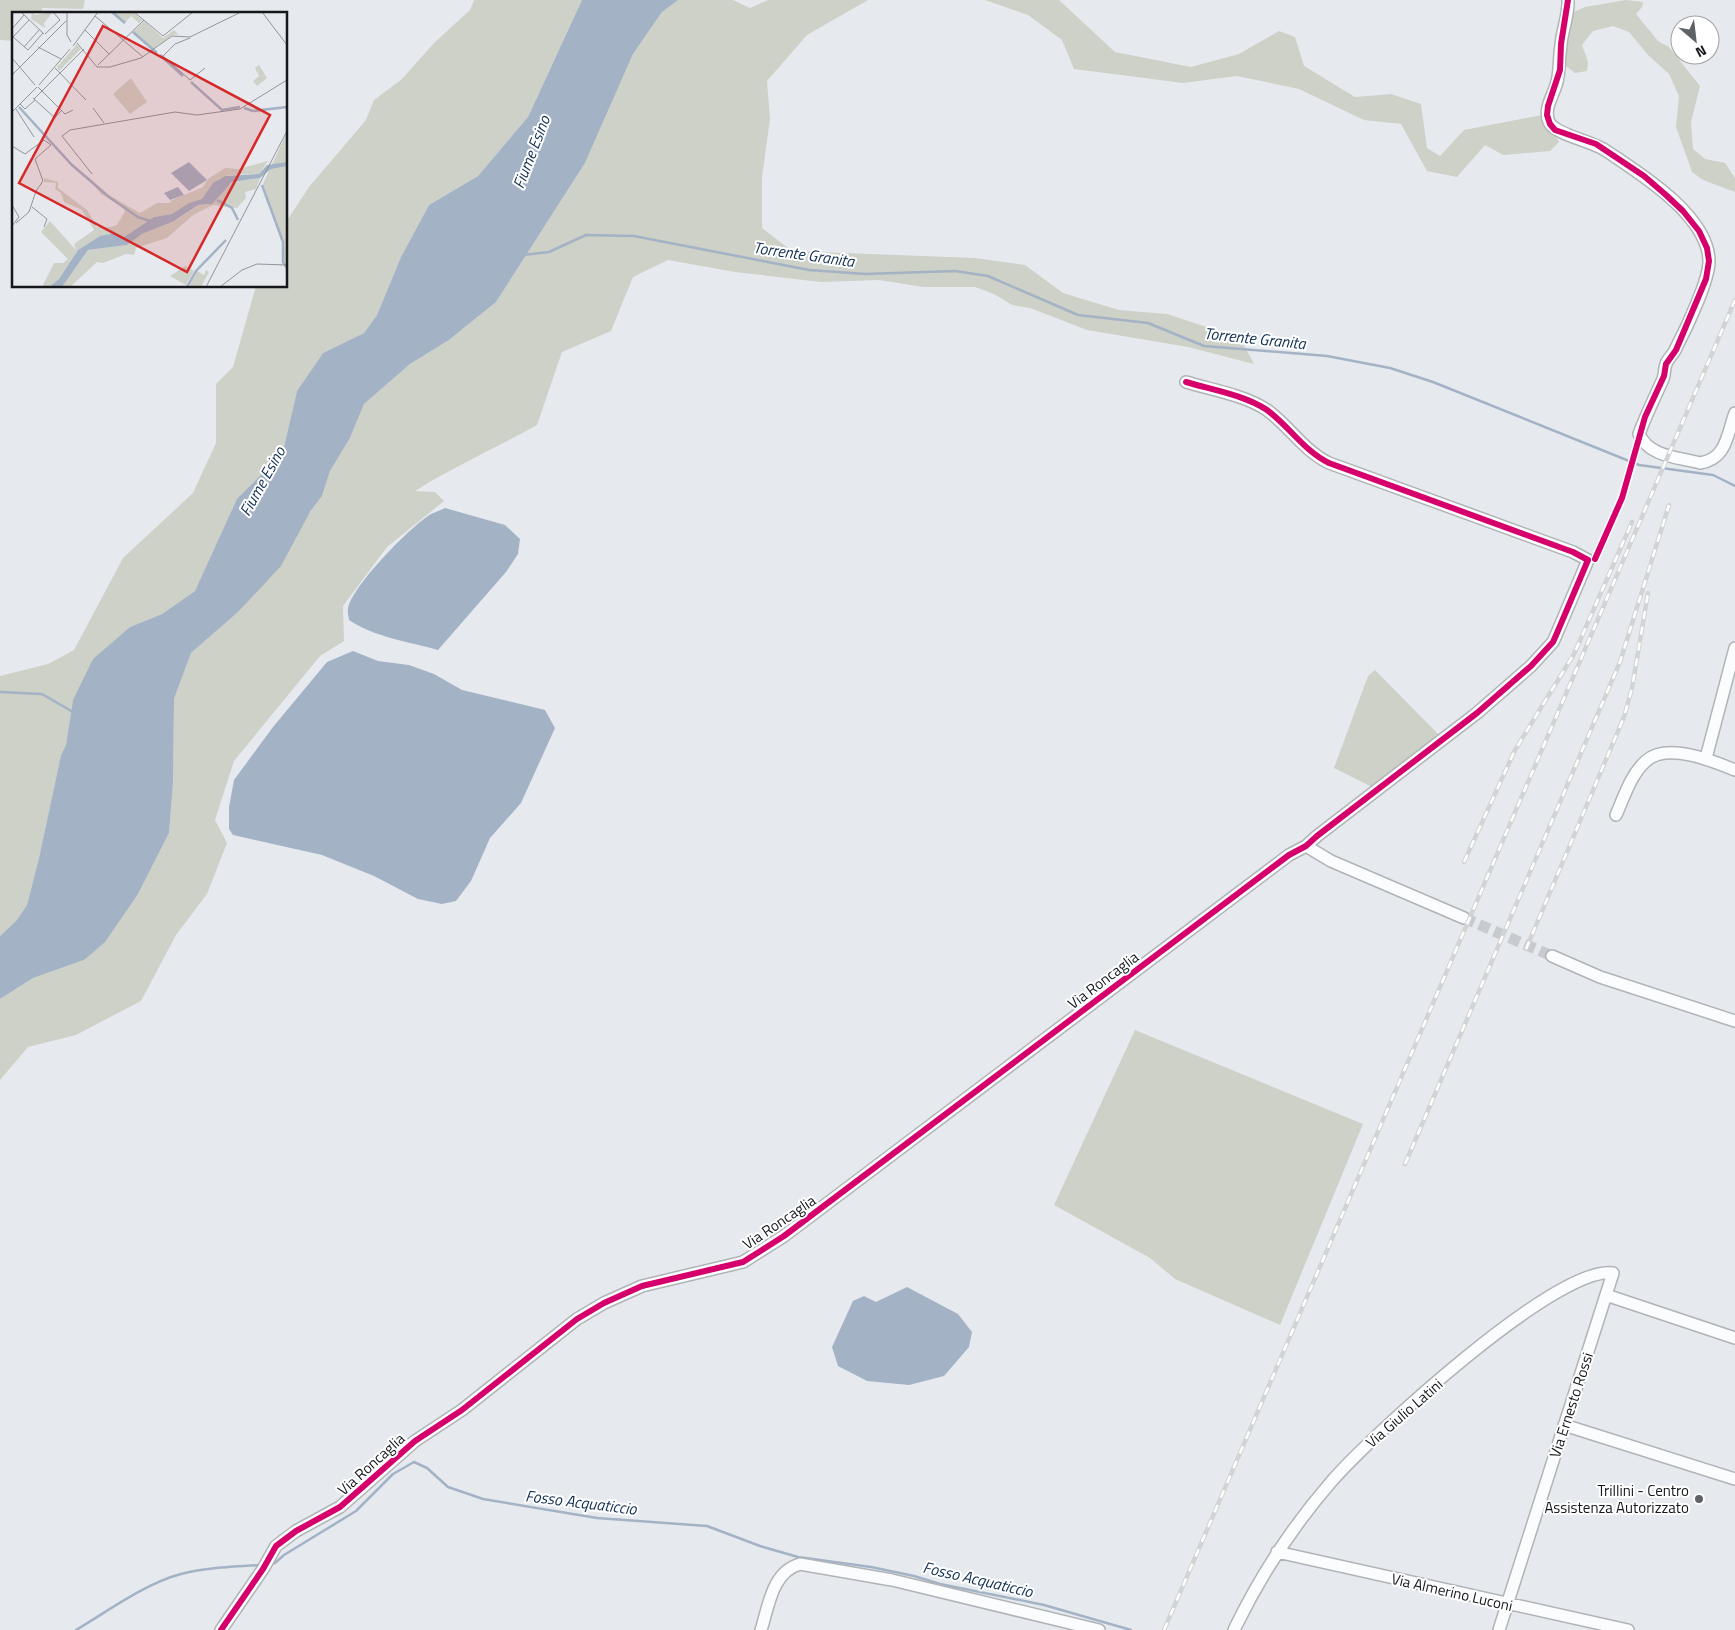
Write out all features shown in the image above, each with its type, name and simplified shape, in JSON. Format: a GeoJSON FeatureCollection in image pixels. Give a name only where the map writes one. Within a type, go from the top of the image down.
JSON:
{"type":"FeatureCollection","features":[{"type":"Feature","properties":{"kind":"street"},"geometry":{"type":"LineString","coordinates":[[1568,0],[1561,44],[1560,70],[1548,106],[1547,115],[1550,124],[1555,130],[1596,144],[1644,176],[1683,211],[1699,231],[1707,248],[1709,261],[1706,279],[1676,350],[1666,364],[1664,376],[1639,434],[1648,448],[1700,463],[1707,462],[1720,453],[1725,446],[1735,413]]}},
{"type":"Feature","properties":{"kind":"street","name":"Via Roncaglia"},"geometry":{"type":"LineString","coordinates":[[221,1630],[276,1546],[286,1538],[340,1508],[415,1441],[468,1405],[589,1311],[642,1286],[743,1262],[784,1236],[1281,861],[1306,846],[1477,713],[1531,666],[1553,642],[1588,560],[1573,552],[1329,463],[1316,455],[1282,422],[1258,405],[1186,382]]}},
{"type":"Feature","properties":{"kind":"street"},"geometry":{"type":"LineString","coordinates":[[1706,758],[1731,678],[1735,648]]}},
{"type":"Feature","properties":{"kind":"street"},"geometry":{"type":"LineString","coordinates":[[1616,815],[1635,774],[1647,760],[1664,752],[1706,758],[1735,770]]}},
{"type":"Feature","properties":{"kind":"street"},"geometry":{"type":"LineString","coordinates":[[1306,846],[1331,861],[1464,918]]}},
{"type":"Feature","properties":{"kind":"street"},"geometry":{"type":"LineString","coordinates":[[1552,956],[1600,977],[1735,1021]]}},
{"type":"Feature","properties":{"kind":"street","name":"Via Giulio Latini"},"geometry":{"type":"LineString","coordinates":[[1234,1630],[1277,1552],[1330,1483],[1391,1420],[1505,1326],[1560,1291],[1596,1273],[1613,1273],[1606,1295]]}},
{"type":"Feature","properties":{"kind":"street"},"geometry":{"type":"LineString","coordinates":[[1606,1295],[1735,1338]]}},
{"type":"Feature","properties":{"kind":"street","name":"Via Ernesto Rossi"},"geometry":{"type":"LineString","coordinates":[[1499,1630],[1606,1295]]}},
{"type":"Feature","properties":{"kind":"street"},"geometry":{"type":"LineString","coordinates":[[1564,1425],[1735,1479]]}},
{"type":"Feature","properties":{"kind":"street","name":"Via Almerino Luconi"},"geometry":{"type":"LineString","coordinates":[[1277,1552],[1628,1630]]}},
{"type":"Feature","properties":{"kind":"street"},"geometry":{"type":"LineString","coordinates":[[761,1630],[780,1576],[789,1567],[800,1564],[892,1580],[1099,1630]]}},
{"type":"Feature","properties":{"kind":"shaded area"},"geometry":{"type":"Polygon","coordinates":[[[0,0],[85,0],[83,9],[42,8],[42,12],[12,12],[12,41],[0,40],[0,0]]]}},
{"type":"Feature","properties":{"kind":"shaded area"},"geometry":{"type":"Polygon","coordinates":[[[474,0],[582,0],[528,117],[478,176],[429,205],[401,257],[377,315],[364,333],[323,353],[297,391],[284,447],[265,471],[210,562],[195,591],[162,614],[130,627],[73,700],[66,745],[61,755],[27,905],[16,921],[0,936],[0,676],[48,664],[74,650],[123,558],[193,493],[216,443],[216,384],[233,367],[255,288],[288,288],[288,219],[309,187],[366,120],[374,100],[402,79],[434,43],[470,10],[474,0]]]}},
{"type":"Feature","properties":{"kind":"shaded area"},"geometry":{"type":"Polygon","coordinates":[[[678,0],[733,0],[750,8],[768,0],[868,0],[807,35],[767,81],[770,119],[762,177],[762,228],[792,251],[975,258],[1025,265],[1063,293],[1119,310],[1167,314],[1240,338],[1254,364],[1188,347],[1087,330],[1030,308],[1012,305],[994,294],[975,287],[923,287],[879,280],[821,282],[735,272],[668,260],[633,277],[611,331],[562,352],[537,425],[445,473],[415,491],[435,492],[444,501],[387,547],[343,606],[344,641],[320,656],[234,761],[215,820],[227,843],[207,894],[176,935],[141,1001],[76,1035],[28,1047],[0,1080],[0,999],[33,978],[84,960],[138,894],[169,833],[173,783],[174,699],[191,653],[238,612],[322,496],[330,471],[350,438],[364,404],[410,364],[449,340],[496,302],[585,163],[633,54],[662,12],[678,0]]]}},
{"type":"Feature","properties":{"kind":"shaded area"},"geometry":{"type":"Polygon","coordinates":[[[985,0],[1059,0],[1115,52],[1191,67],[1239,54],[1279,31],[1295,37],[1304,66],[1355,97],[1391,94],[1421,104],[1427,148],[1440,156],[1464,130],[1542,115],[1559,142],[1550,151],[1503,155],[1485,145],[1457,177],[1427,171],[1401,124],[1364,120],[1299,89],[1237,76],[1183,83],[1074,69],[1062,40],[1028,15],[985,0]]]}},
{"type":"Feature","properties":{"kind":"shaded area"},"geometry":{"type":"Polygon","coordinates":[[[1626,0],[1643,2],[1642,7],[1636,14],[1658,41],[1670,48],[1670,65],[1683,65],[1700,86],[1691,122],[1693,149],[1705,159],[1725,163],[1735,178],[1735,192],[1703,180],[1692,172],[1676,127],[1679,96],[1669,74],[1648,55],[1629,32],[1613,26],[1593,31],[1582,45],[1588,62],[1587,71],[1575,73],[1563,64],[1569,14],[1585,7],[1626,0]]]}},
{"type":"Feature","properties":{"kind":"shaded area"},"geometry":{"type":"Polygon","coordinates":[[[1375,670],[1440,736],[1374,788],[1334,768],[1368,676],[1375,670]]]}},
{"type":"Feature","properties":{"kind":"shaded area"},"geometry":{"type":"Polygon","coordinates":[[[1135,1030],[1363,1124],[1280,1325],[1175,1279],[1150,1258],[1054,1205],[1135,1030]]]}},
{"type":"Feature","properties":{"kind":"water","name":"Fiume Esino"},"geometry":{"type":"Polygon","coordinates":[[[582,0],[678,0],[662,12],[633,54],[585,163],[496,302],[449,340],[410,364],[364,404],[350,438],[330,471],[322,496],[310,512],[281,566],[238,612],[191,653],[174,699],[173,783],[169,833],[138,894],[105,942],[84,960],[33,978],[0,999],[0,936],[16,921],[27,905],[61,755],[66,745],[73,700],[93,659],[130,627],[162,614],[195,591],[237,499],[265,471],[284,447],[297,391],[323,353],[364,333],[377,315],[401,257],[429,205],[478,176],[528,117],[582,0]]]}},
{"type":"Feature","properties":{"kind":"water"},"geometry":{"type":"Polygon","coordinates":[[[445,508],[505,525],[520,539],[518,554],[506,572],[438,650],[381,635],[349,620],[348,610],[351,599],[370,573],[397,543],[422,520],[445,508]]]}},
{"type":"Feature","properties":{"kind":"water"},"geometry":{"type":"Polygon","coordinates":[[[353,651],[378,661],[409,665],[434,674],[462,690],[545,710],[555,728],[521,803],[490,838],[471,881],[456,901],[442,904],[418,899],[374,876],[322,855],[233,835],[229,829],[229,807],[234,780],[273,727],[327,662],[353,651]]]}},
{"type":"Feature","properties":{"kind":"water"},"geometry":{"type":"Polygon","coordinates":[[[907,1287],[958,1314],[972,1332],[969,1347],[944,1376],[909,1385],[867,1381],[838,1366],[832,1347],[853,1301],[864,1296],[876,1302],[907,1287]]]}},
{"type":"Feature","properties":{"kind":"waterway","name":"Torrente Granita"},"geometry":{"type":"LineString","coordinates":[[523,255],[549,252],[586,235],[634,236],[809,270],[865,274],[955,271],[988,276],[1078,315],[1148,323],[1204,346],[1327,356],[1390,368],[1433,382],[1639,465],[1713,475],[1735,486]]}},
{"type":"Feature","properties":{"kind":"waterway"},"geometry":{"type":"LineString","coordinates":[[0,692],[42,694],[73,712]]}},
{"type":"Feature","properties":{"kind":"waterway","name":"Fosso Acquaticcio"},"geometry":{"type":"LineString","coordinates":[[269,1564],[275,1563],[284,1555],[356,1511],[393,1474],[414,1462],[427,1468],[448,1487],[483,1499],[597,1518],[707,1526],[760,1546],[798,1557],[871,1567],[914,1576],[940,1584],[1044,1605],[1131,1630]]}},
{"type":"Feature","properties":{"kind":"waterway","name":"Fosso Acquaticcio"},"geometry":{"type":"LineString","coordinates":[[76,1630],[127,1598],[168,1578],[201,1570],[261,1565]]}},
{"type":"Feature","properties":{"kind":"tunnel"},"geometry":{"type":"LineString","coordinates":[[1464,918],[1552,956]]}},
{"type":"Feature","properties":{"kind":"railway"},"geometry":{"type":"LineString","coordinates":[[1164,1630],[1735,300]]}},
{"type":"Feature","properties":{"kind":"railway"},"geometry":{"type":"LineString","coordinates":[[1405,1164],[1620,662],[1669,505]]}},
{"type":"Feature","properties":{"kind":"railway"},"geometry":{"type":"LineString","coordinates":[[1464,862],[1515,750],[1574,654],[1632,522]]}},
{"type":"Feature","properties":{"kind":"railway"},"geometry":{"type":"LineString","coordinates":[[1526,949],[1624,717],[1632,688],[1648,593]]}},
{"type":"Feature","properties":{"kind":"cycle path"},"geometry":{"type":"LineString","coordinates":[[1568,0],[1561,44],[1560,70],[1548,106],[1547,115],[1550,124],[1555,130],[1596,144],[1644,176],[1683,211],[1699,231],[1707,248],[1709,261],[1706,279],[1676,350],[1666,364],[1664,376],[1645,417],[1622,498],[1595,559]]}},
{"type":"Feature","properties":{"kind":"cycle path"},"geometry":{"type":"LineString","coordinates":[[221,1630],[263,1569],[276,1546],[296,1531],[340,1507],[415,1441],[462,1410],[577,1319],[604,1303],[642,1286],[743,1262],[784,1236],[1289,855],[1306,846],[1477,713],[1531,666],[1553,642],[1588,560],[1573,552],[1329,463],[1312,452],[1267,410],[1248,400],[1186,382]]}},
{"type":"Feature","properties":{"kind":"place","name":"Trillini - Centro Assistenza Autorizzato"},"geometry":{"type":"Point","coordinates":[1699,1499]}}]}
